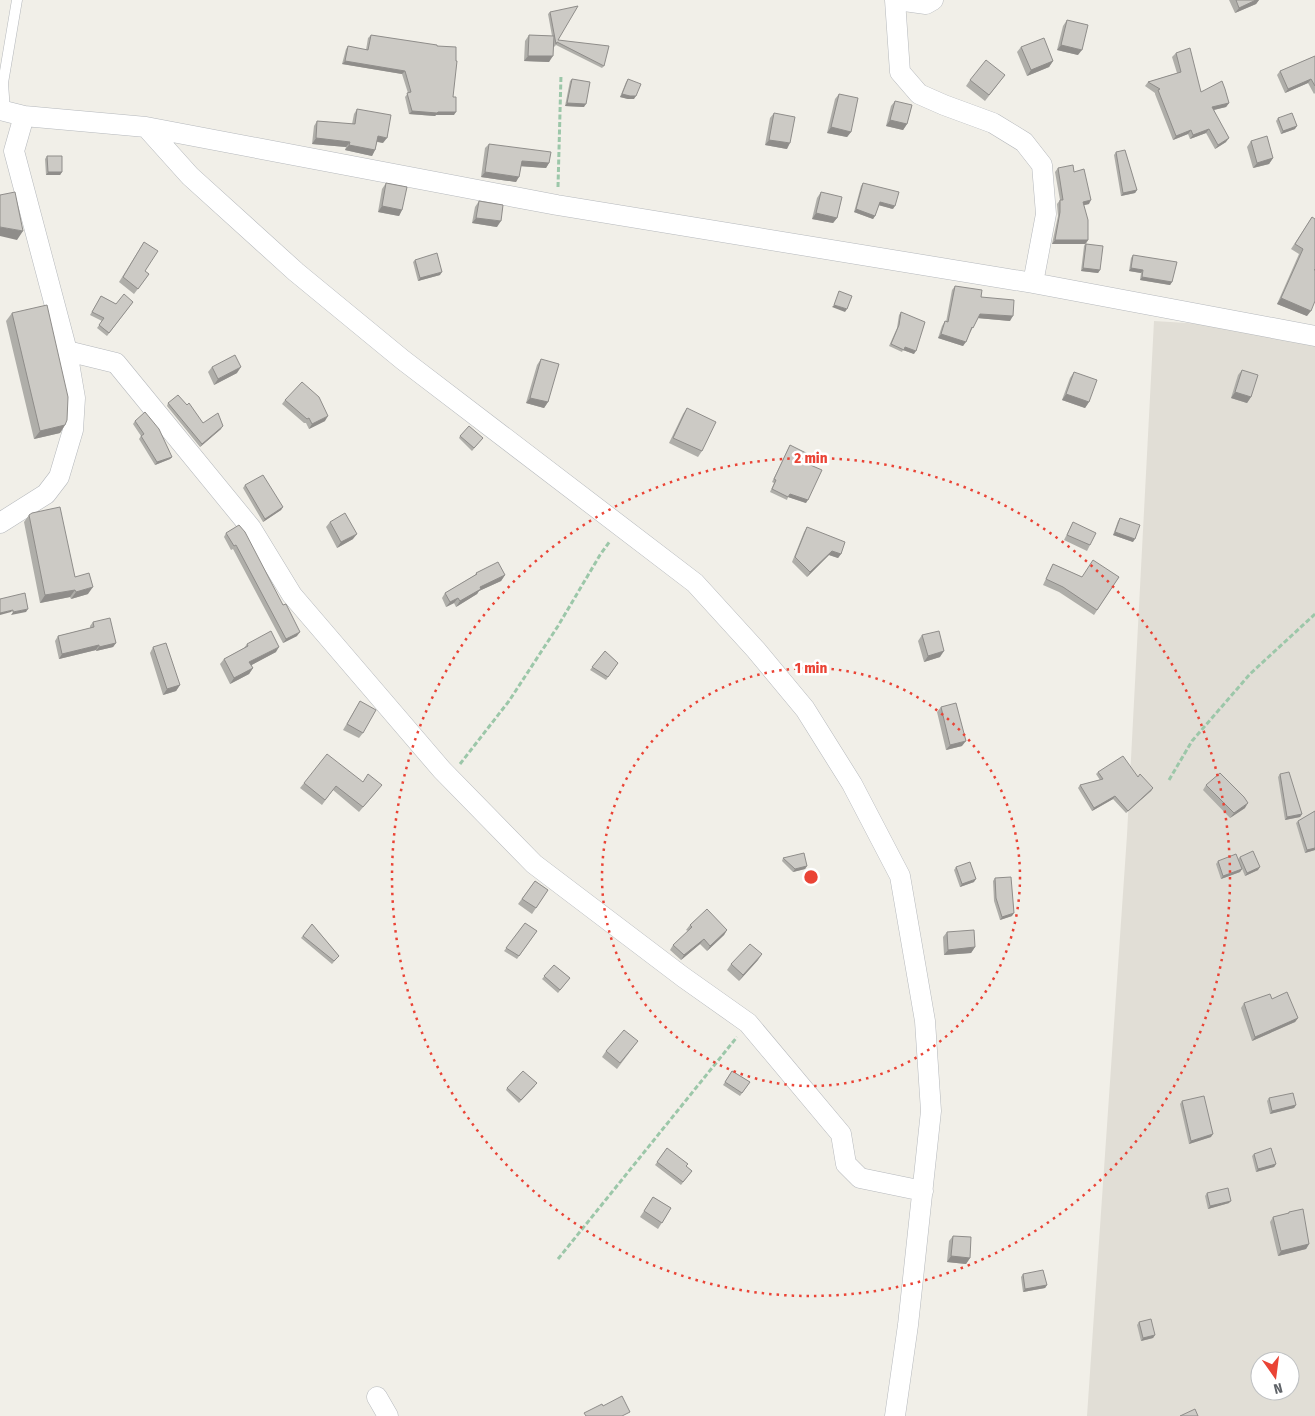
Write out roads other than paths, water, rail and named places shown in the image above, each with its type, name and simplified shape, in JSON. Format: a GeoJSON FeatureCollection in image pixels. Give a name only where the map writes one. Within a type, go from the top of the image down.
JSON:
{"type":"FeatureCollection","features":[{"type":"Feature","properties":{"kind":"street"},"geometry":{"type":"LineString","coordinates":[[933,0],[926,4],[896,0],[900,72],[919,94],[993,123],[1024,142],[1042,165],[1046,214],[1032,283]]}},
{"type":"Feature","properties":{"kind":"street"},"geometry":{"type":"LineString","coordinates":[[2,111],[24,116],[146,127],[557,205],[1032,283],[1315,336]]}},
{"type":"Feature","properties":{"kind":"street"},"geometry":{"type":"LineString","coordinates":[[0,523],[46,494],[59,477],[74,422],[75,398],[67,351],[14,151],[24,116]]}},
{"type":"Feature","properties":{"kind":"street"},"geometry":{"type":"LineString","coordinates":[[146,127],[190,176],[296,272],[403,360],[695,583],[756,650],[805,709],[852,784],[900,876],[925,1021],[931,1111],[908,1325],[895,1416]]}},
{"type":"Feature","properties":{"kind":"street"},"geometry":{"type":"LineString","coordinates":[[67,351],[116,363],[251,528],[292,595],[449,778],[534,864],[683,977],[748,1023],[841,1134],[846,1164],[860,1178],[923,1191]]}},
{"type":"Feature","properties":{"kind":"street"},"geometry":{"type":"LineString","coordinates":[[377,1397],[388,1416]]}},
{"type":"Feature","properties":{"kind":"lane"},"geometry":{"type":"LineString","coordinates":[[2,111],[3,83],[17,0]]}}]}
